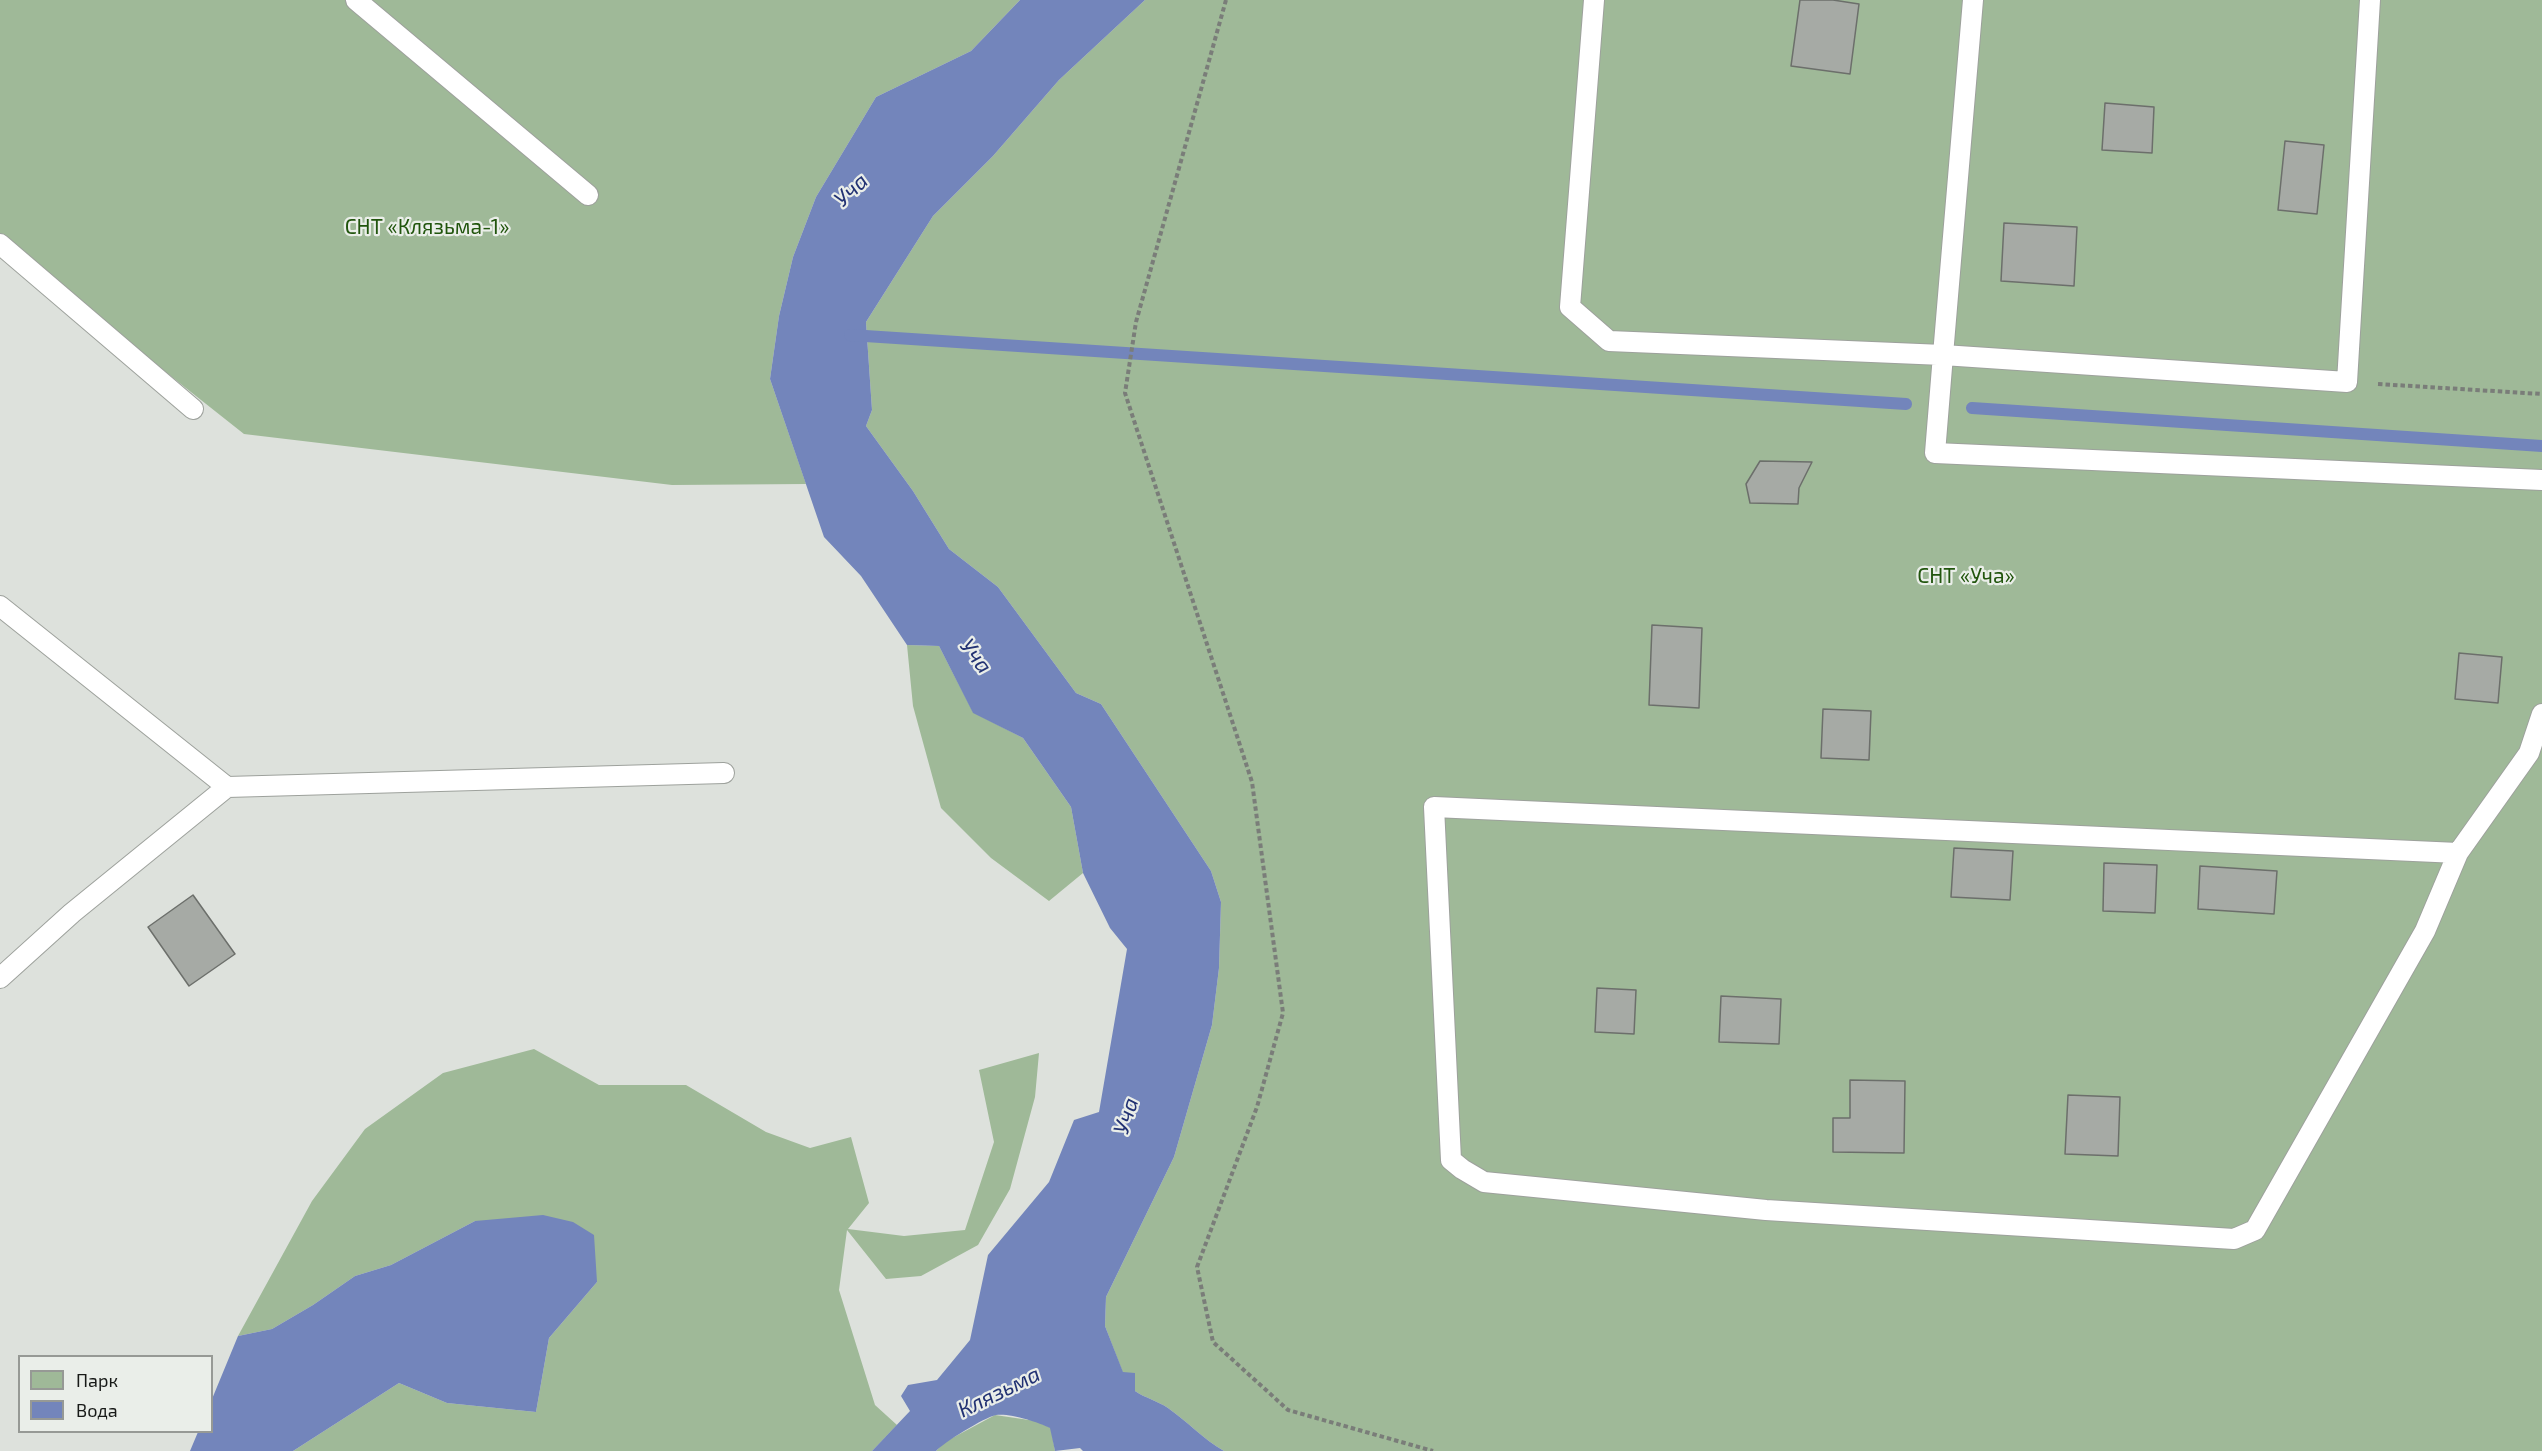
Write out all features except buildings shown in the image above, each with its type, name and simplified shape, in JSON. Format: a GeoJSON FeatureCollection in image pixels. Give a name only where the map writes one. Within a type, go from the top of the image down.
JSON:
{"type":"FeatureCollection","features":[{"type":"Feature","properties":{"kind":"lane"},"geometry":{"type":"LineString","coordinates":[[356,0],[588,195]]}},
{"type":"Feature","properties":{"kind":"lane"},"geometry":{"type":"LineString","coordinates":[[1594,0],[1570,307],[1609,341],[1943,355],[2348,382],[2370,0]]}},
{"type":"Feature","properties":{"kind":"lane"},"geometry":{"type":"LineString","coordinates":[[1973,0],[1935,453],[2542,480]]}},
{"type":"Feature","properties":{"kind":"lane"},"geometry":{"type":"LineString","coordinates":[[0,243],[193,409]]}},
{"type":"Feature","properties":{"kind":"lane"},"geometry":{"type":"LineString","coordinates":[[0,606],[226,787]]}},
{"type":"Feature","properties":{"kind":"lane"},"geometry":{"type":"LineString","coordinates":[[2458,853],[1434,807],[1451,1160],[1484,1182],[1766,1210],[2234,1239],[2255,1230],[2425,931],[2458,853],[2529,753],[2542,714]]}},
{"type":"Feature","properties":{"kind":"lane"},"geometry":{"type":"LineString","coordinates":[[0,978],[72,913],[226,787],[724,773]]}},
{"type":"Feature","properties":{"kind":"path"},"geometry":{"type":"LineString","coordinates":[[1226,0],[1136,322],[1125,393],[1252,782],[1283,1013],[1257,1107],[1197,1267],[1213,1342],[1288,1410],[1433,1451]]}},
{"type":"Feature","properties":{"kind":"path"},"geometry":{"type":"LineString","coordinates":[[2348,382],[2542,394]]}},
{"type":"Feature","properties":{"kind":"green space","name":"СНТ «Клязьма-1»"},"geometry":{"type":"Polygon","coordinates":[[[0,0],[1020,0],[971,51],[876,97],[816,197],[793,257],[779,316],[770,379],[806,484],[672,485],[244,434],[0,241],[0,0]]]}},
{"type":"Feature","properties":{"kind":"green space","name":"СНТ «Уча»"},"geometry":{"type":"Polygon","coordinates":[[[1145,0],[2542,0],[2542,1451],[1224,1451],[1168,1408],[1135,1391],[1135,1373],[1123,1373],[1105,1326],[1106,1297],[1174,1157],[1212,1025],[1219,968],[1221,902],[1211,871],[1101,704],[1076,693],[998,587],[949,549],[913,491],[866,426],[872,410],[866,322],[933,216],[993,156],[1059,80],[1145,0]]]}},
{"type":"Feature","properties":{"kind":"green space"},"geometry":{"type":"Polygon","coordinates":[[[907,645],[939,646],[973,712],[1023,738],[1071,807],[1083,873],[1049,901],[991,858],[941,808],[913,706],[907,645]]]}},
{"type":"Feature","properties":{"kind":"green space"},"geometry":{"type":"Polygon","coordinates":[[[534,1049],[599,1085],[686,1085],[766,1132],[810,1148],[851,1137],[869,1203],[848,1229],[904,1236],[965,1230],[994,1142],[979,1070],[1039,1053],[1035,1097],[1010,1189],[978,1245],[921,1276],[886,1279],[847,1230],[839,1290],[875,1405],[897,1425],[872,1451],[293,1451],[399,1383],[447,1403],[536,1412],[549,1338],[597,1282],[475,1221],[391,1265],[355,1276],[313,1305],[272,1329],[238,1336],[312,1201],[365,1129],[443,1073],[534,1049]]]}},
{"type":"Feature","properties":{"kind":"green space"},"geometry":{"type":"Polygon","coordinates":[[[995,1415],[1036,1421],[1051,1428],[1055,1451],[936,1451],[943,1443],[995,1415]]]}},
{"type":"Feature","properties":{"kind":"water"},"geometry":{"type":"Polygon","coordinates":[[[1020,0],[1145,0],[1059,80],[993,156],[933,216],[866,322],[872,410],[866,426],[913,491],[949,549],[998,587],[1076,693],[1101,704],[1211,871],[1221,902],[1219,968],[1212,1025],[1174,1157],[1106,1297],[1105,1326],[1123,1372],[1135,1373],[1135,1391],[1168,1408],[1224,1451],[1083,1451],[1080,1448],[1055,1451],[1050,1428],[1024,1418],[996,1415],[974,1425],[936,1451],[872,1451],[910,1411],[901,1396],[908,1385],[937,1380],[970,1340],[988,1255],[1049,1182],[1074,1120],[1099,1112],[1127,949],[1110,928],[1083,873],[1071,807],[1023,738],[973,713],[939,646],[907,645],[861,576],[824,537],[770,379],[779,316],[793,257],[816,197],[876,97],[971,51],[1020,0]]]}},
{"type":"Feature","properties":{"kind":"water"},"geometry":{"type":"Polygon","coordinates":[[[543,1215],[573,1222],[594,1235],[597,1282],[549,1338],[536,1412],[447,1403],[399,1383],[293,1451],[190,1451],[198,1433],[213,1433],[213,1397],[238,1336],[272,1329],[313,1305],[355,1276],[391,1265],[475,1221],[543,1215]]]}},
{"type":"Feature","properties":{"kind":"waterway"},"geometry":{"type":"LineString","coordinates":[[850,335],[1906,404]]}},
{"type":"Feature","properties":{"kind":"waterway"},"geometry":{"type":"LineString","coordinates":[[1972,408],[2542,446]]}},
{"type":"Feature","properties":{"kind":"water label","name":"Уча"},"geometry":{"type":"Point","coordinates":[851,190]}},
{"type":"Feature","properties":{"kind":"water label","name":"Уча"},"geometry":{"type":"Point","coordinates":[976,656]}},
{"type":"Feature","properties":{"kind":"water label","name":"Уча"},"geometry":{"type":"Point","coordinates":[1126,1116]}},
{"type":"Feature","properties":{"kind":"water label","name":"Клязьма"},"geometry":{"type":"Point","coordinates":[999,1392]}}]}
